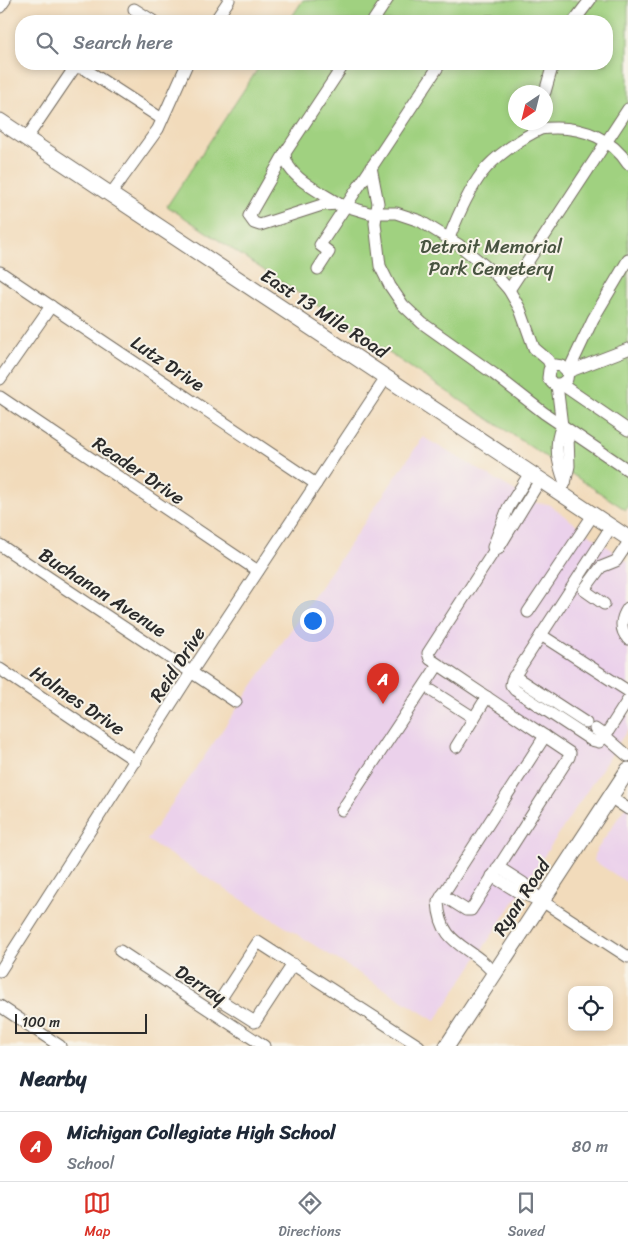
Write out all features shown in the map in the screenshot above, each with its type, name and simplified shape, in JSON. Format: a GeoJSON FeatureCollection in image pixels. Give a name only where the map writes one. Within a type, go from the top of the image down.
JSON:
{"type":"FeatureCollection","features":[{"type":"Feature","properties":{"kind":"main road","name":"East 13 Mile Road"},"geometry":{"type":"LineString","coordinates":[[0,121],[535,477],[565,490],[593,515],[628,539]]}},
{"type":"Feature","properties":{"kind":"main road","name":"Ryan Road"},"geometry":{"type":"LineString","coordinates":[[448,1046],[628,770]]}},
{"type":"Feature","properties":{"kind":"street"},"geometry":{"type":"LineString","coordinates":[[219,15],[229,0]]}},
{"type":"Feature","properties":{"kind":"street"},"geometry":{"type":"LineString","coordinates":[[377,15],[387,0]]}},
{"type":"Feature","properties":{"kind":"street"},"geometry":{"type":"LineString","coordinates":[[578,15],[588,1]]}},
{"type":"Feature","properties":{"kind":"street"},"geometry":{"type":"LineString","coordinates":[[134,9],[144,15]]}},
{"type":"Feature","properties":{"kind":"street"},"geometry":{"type":"LineString","coordinates":[[26,139],[73,70]]}},
{"type":"Feature","properties":{"kind":"street"},"geometry":{"type":"LineString","coordinates":[[87,70],[162,119]]}},
{"type":"Feature","properties":{"kind":"street"},"geometry":{"type":"LineString","coordinates":[[110,195],[151,140],[184,70]]}},
{"type":"Feature","properties":{"kind":"street"},"geometry":{"type":"LineString","coordinates":[[340,70],[285,152],[249,216],[254,223],[260,225],[322,205],[342,205]]}},
{"type":"Feature","properties":{"kind":"street"},"geometry":{"type":"LineString","coordinates":[[318,269],[329,252],[320,245],[342,205],[372,167],[436,70]]}},
{"type":"Feature","properties":{"kind":"street"},"geometry":{"type":"LineString","coordinates":[[547,85],[551,70]]}},
{"type":"Feature","properties":{"kind":"street"},"geometry":{"type":"LineString","coordinates":[[509,290],[628,109]]}},
{"type":"Feature","properties":{"kind":"street"},"geometry":{"type":"LineString","coordinates":[[553,127],[592,133],[621,152],[628,164]]}},
{"type":"Feature","properties":{"kind":"street"},"geometry":{"type":"LineString","coordinates":[[449,238],[467,197],[483,171],[501,155],[536,130]]}},
{"type":"Feature","properties":{"kind":"street"},"geometry":{"type":"LineString","coordinates":[[285,152],[285,162],[290,171],[342,205],[368,213],[396,213],[420,221],[449,238],[478,259],[509,290],[520,309],[534,348],[548,360],[551,367],[548,378],[628,430]]}},
{"type":"Feature","properties":{"kind":"street"},"geometry":{"type":"LineString","coordinates":[[372,167],[378,203],[375,224],[380,266],[390,286],[403,305],[422,323],[562,426],[628,470]]}},
{"type":"Feature","properties":{"kind":"street"},"geometry":{"type":"LineString","coordinates":[[559,384],[566,379],[593,319],[628,260]]}},
{"type":"Feature","properties":{"kind":"street","name":"Lutz Drive"},"geometry":{"type":"LineString","coordinates":[[0,272],[316,484]]}},
{"type":"Feature","properties":{"kind":"street"},"geometry":{"type":"LineString","coordinates":[[0,379],[51,306]]}},
{"type":"Feature","properties":{"kind":"street"},"geometry":{"type":"LineString","coordinates":[[568,372],[628,349]]}},
{"type":"Feature","properties":{"kind":"street"},"geometry":{"type":"LineString","coordinates":[[551,367],[562,366],[568,372]]}},
{"type":"Feature","properties":{"kind":"street","name":"Reid Drive"},"geometry":{"type":"LineString","coordinates":[[0,971],[192,671],[386,378]]}},
{"type":"Feature","properties":{"kind":"street"},"geometry":{"type":"LineString","coordinates":[[559,384],[562,426],[557,437],[559,465],[565,490]]}},
{"type":"Feature","properties":{"kind":"street","name":"Reader Drive"},"geometry":{"type":"LineString","coordinates":[[0,397],[258,571]]}},
{"type":"Feature","properties":{"kind":"street"},"geometry":{"type":"LineString","coordinates":[[442,895],[466,910],[471,910],[570,753],[430,660],[428,653],[494,551],[498,549],[535,477]]}},
{"type":"Feature","properties":{"kind":"street"},"geometry":{"type":"LineString","coordinates":[[528,612],[593,515]]}},
{"type":"Feature","properties":{"kind":"street"},"geometry":{"type":"LineString","coordinates":[[611,527],[514,676],[511,685],[515,690],[591,740],[600,742],[606,736],[628,700]]}},
{"type":"Feature","properties":{"kind":"street"},"geometry":{"type":"LineString","coordinates":[[604,604],[584,590],[601,567],[616,561],[628,539]]}},
{"type":"Feature","properties":{"kind":"street","name":"Buchanan Avenue"},"geometry":{"type":"LineString","coordinates":[[0,545],[236,702]]}},
{"type":"Feature","properties":{"kind":"street"},"geometry":{"type":"LineString","coordinates":[[628,608],[622,616],[621,624],[628,639]]}},
{"type":"Feature","properties":{"kind":"street"},"geometry":{"type":"LineString","coordinates":[[540,635],[628,692]]}},
{"type":"Feature","properties":{"kind":"street"},"geometry":{"type":"LineString","coordinates":[[342,810],[438,665]]}},
{"type":"Feature","properties":{"kind":"street","name":"Holmes Drive"},"geometry":{"type":"LineString","coordinates":[[0,669],[136,760]]}},
{"type":"Feature","properties":{"kind":"street"},"geometry":{"type":"LineString","coordinates":[[514,676],[606,736],[628,756]]}},
{"type":"Feature","properties":{"kind":"street"},"geometry":{"type":"LineString","coordinates":[[432,691],[474,718]]}},
{"type":"Feature","properties":{"kind":"street"},"geometry":{"type":"LineString","coordinates":[[456,747],[487,697]]}},
{"type":"Feature","properties":{"kind":"street"},"geometry":{"type":"LineString","coordinates":[[495,975],[477,957],[448,936],[443,928],[438,902],[546,736]]}},
{"type":"Feature","properties":{"kind":"street"},"geometry":{"type":"LineString","coordinates":[[610,797],[628,809]]}},
{"type":"Feature","properties":{"kind":"street"},"geometry":{"type":"LineString","coordinates":[[495,871],[523,883],[542,901],[628,957]]}},
{"type":"Feature","properties":{"kind":"street"},"geometry":{"type":"LineString","coordinates":[[293,964],[255,1022],[220,1000],[258,942],[293,964],[419,1046]]}},
{"type":"Feature","properties":{"kind":"street","name":"Derray"},"geometry":{"type":"LineString","coordinates":[[120,951],[264,1046]]}},
{"type":"Feature","properties":{"kind":"street"},"geometry":{"type":"LineString","coordinates":[[477,957],[504,960]]}},
{"type":"Feature","properties":{"kind":"street"},"geometry":{"type":"LineString","coordinates":[[0,1006],[60,1046]]}},
{"type":"Feature","properties":{"kind":"shaded area"},"geometry":{"type":"Polygon","coordinates":[[[423,437],[536,503],[548,504],[628,562],[628,729],[435,1021],[147,840],[423,437]]]}},
{"type":"Feature","properties":{"kind":"shaded area"},"geometry":{"type":"Polygon","coordinates":[[[628,803],[628,883],[594,861],[596,851],[628,803]]]}},
{"type":"Feature","properties":{"kind":"green space","name":"Detroit Memorial Park Cemetery"},"geometry":{"type":"Polygon","coordinates":[[[303,0],[628,0],[628,507],[626,510],[167,206],[257,70],[613,70],[613,15],[293,15],[303,0]]]}},
{"type":"Feature","properties":{"kind":"place","name":"Michigan Collegiate High School"},"geometry":{"type":"Point","coordinates":[383,704]}}]}
